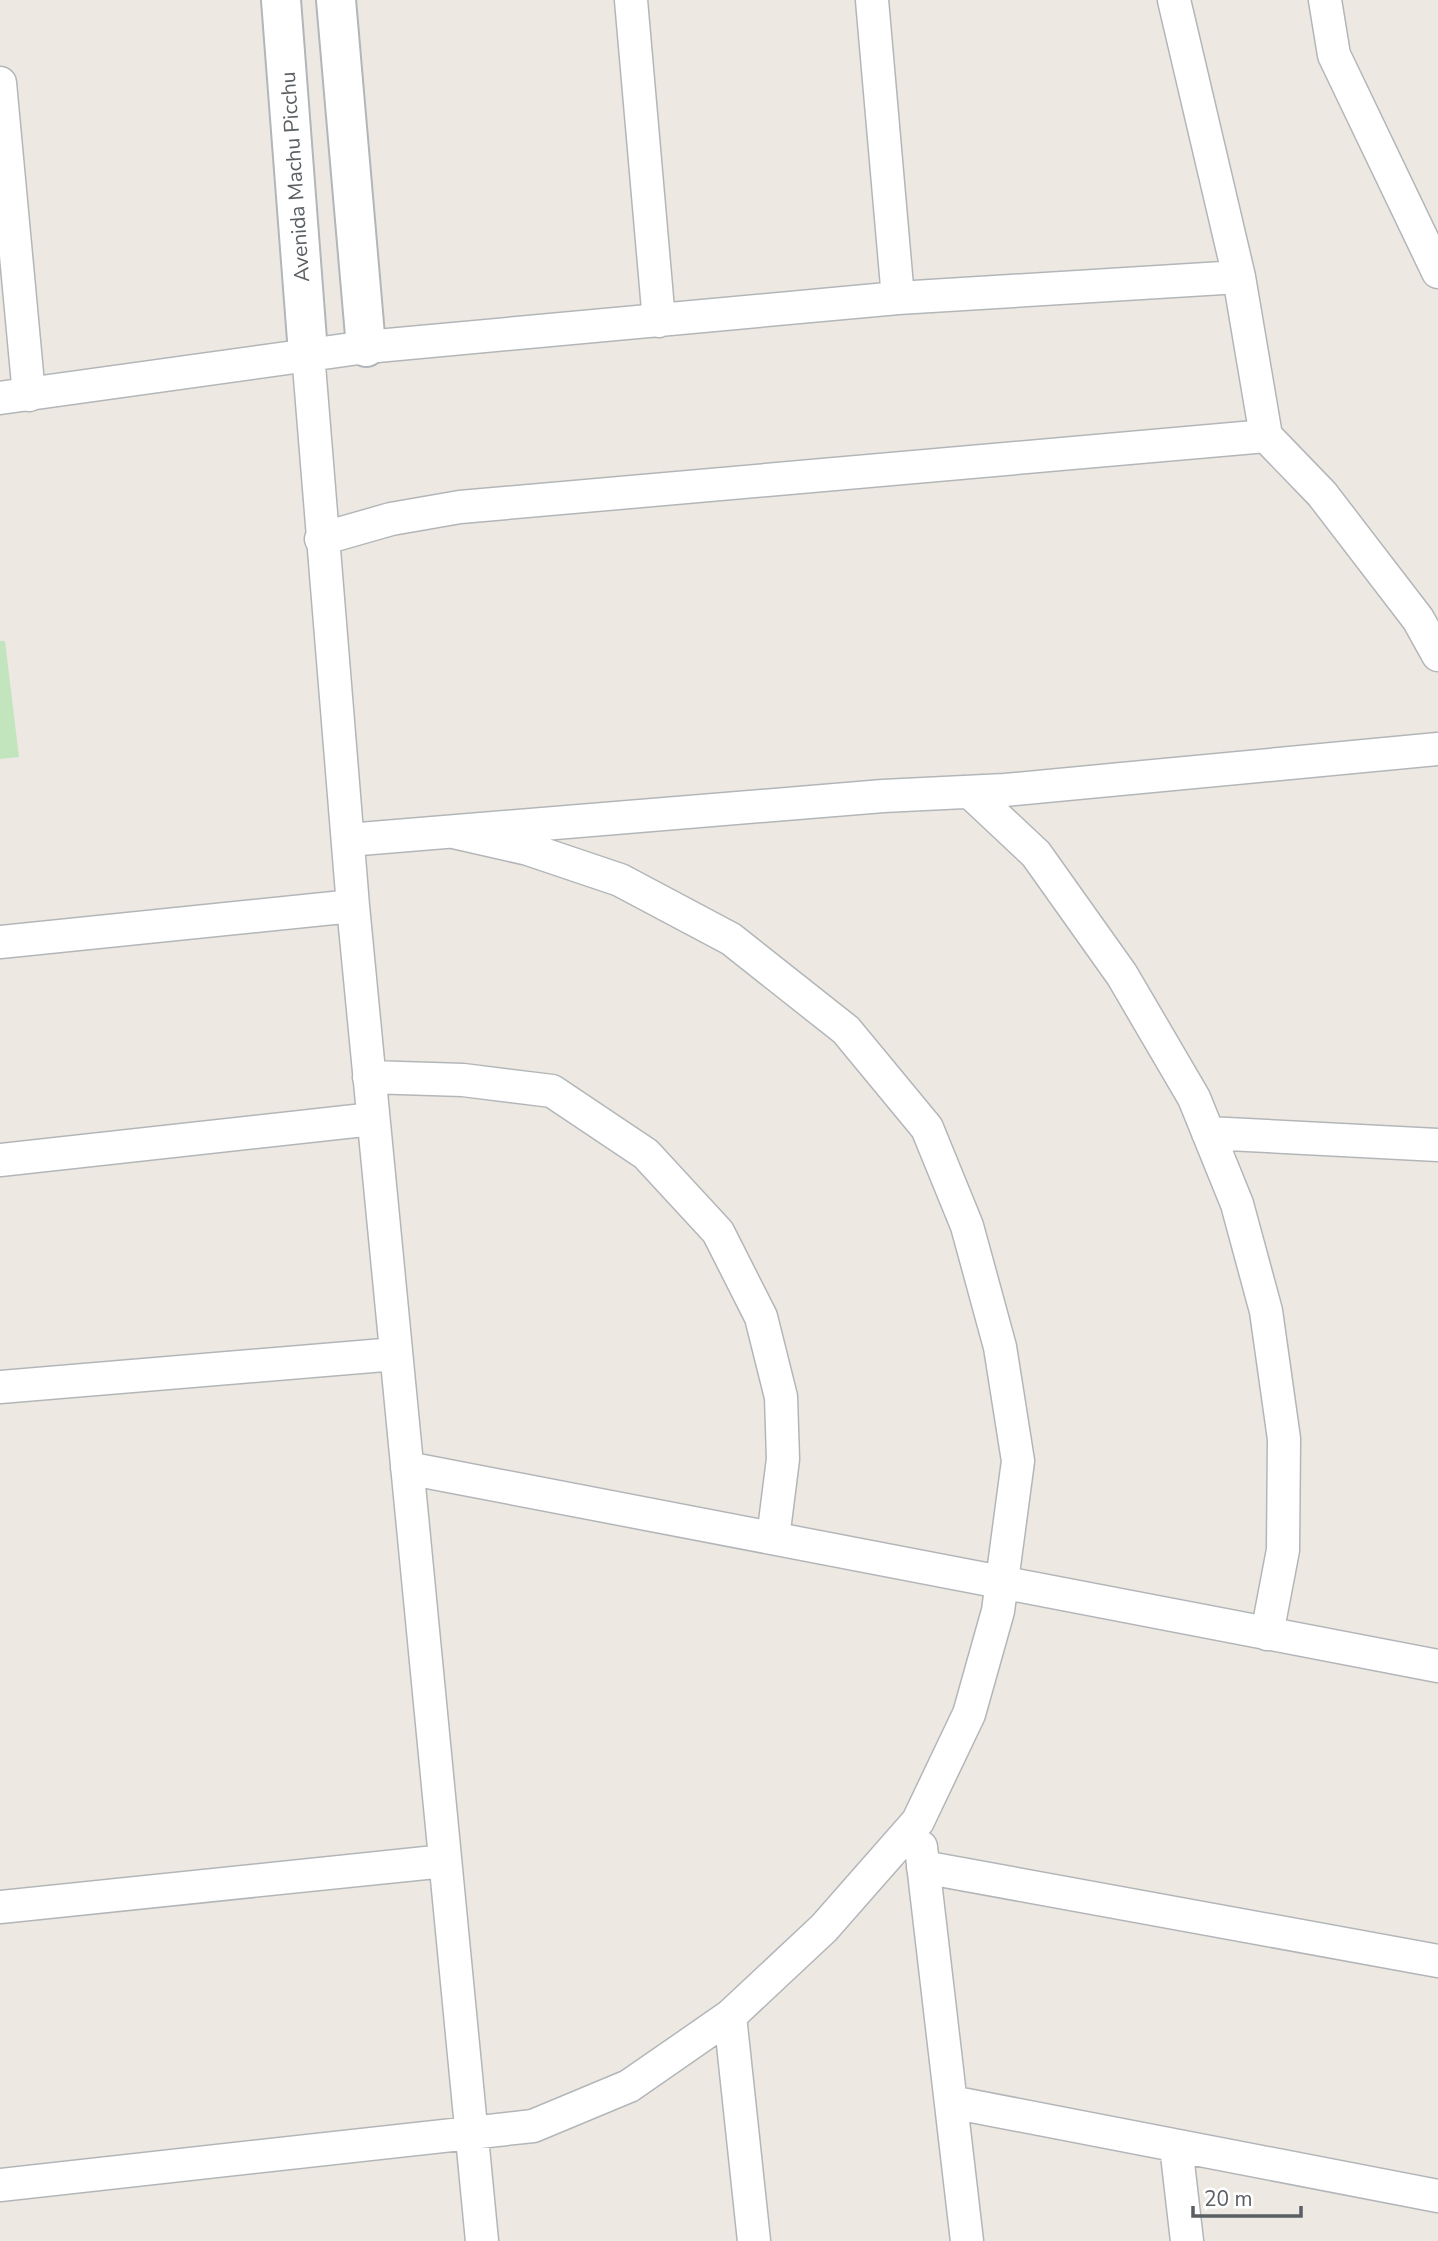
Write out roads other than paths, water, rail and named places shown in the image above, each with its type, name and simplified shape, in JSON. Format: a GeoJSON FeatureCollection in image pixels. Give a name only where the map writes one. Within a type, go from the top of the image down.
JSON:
{"type":"FeatureCollection","features":[{"type":"Feature","properties":{"kind":"street","name":"Avenida Machu Picchu"},"geometry":{"type":"LineString","coordinates":[[281,0],[309,353]]}},
{"type":"Feature","properties":{"kind":"street"},"geometry":{"type":"LineString","coordinates":[[336,0],[366,347]]}},
{"type":"Feature","properties":{"kind":"street"},"geometry":{"type":"LineString","coordinates":[[631,0],[659,321]]}},
{"type":"Feature","properties":{"kind":"street"},"geometry":{"type":"LineString","coordinates":[[872,0],[898,298]]}},
{"type":"Feature","properties":{"kind":"street"},"geometry":{"type":"LineString","coordinates":[[1174,0],[1239,277],[1266,436],[1322,495],[1418,619],[1438,655]]}},
{"type":"Feature","properties":{"kind":"street"},"geometry":{"type":"LineString","coordinates":[[1325,0],[1334,55],[1438,272]]}},
{"type":"Feature","properties":{"kind":"street"},"geometry":{"type":"LineString","coordinates":[[0,83],[14,396],[366,347],[898,298],[1239,277]]}},
{"type":"Feature","properties":{"kind":"street"},"geometry":{"type":"LineString","coordinates":[[309,353],[321,539],[353,906],[482,2241]]}},
{"type":"Feature","properties":{"kind":"street"},"geometry":{"type":"LineString","coordinates":[[321,539],[391,519],[460,508],[1266,436]]}},
{"type":"Feature","properties":{"kind":"street"},"geometry":{"type":"LineString","coordinates":[[348,840],[970,792],[1438,749]]}},
{"type":"Feature","properties":{"kind":"street"},"geometry":{"type":"LineString","coordinates":[[970,792],[1036,854],[1122,975],[1194,1098],[1237,1204],[1266,1311],[1284,1439],[1283,1550],[1267,1634]]}},
{"type":"Feature","properties":{"kind":"street"},"geometry":{"type":"LineString","coordinates":[[0,2185],[471,2135],[533,2126],[629,2086],[730,2016],[824,1927],[918,1821],[969,1714],[998,1611],[1018,1461],[1002,1360],[967,1226],[928,1128],[846,1030],[731,939],[620,880],[528,849],[453,832]]}},
{"type":"Feature","properties":{"kind":"street"},"geometry":{"type":"LineString","coordinates":[[0,943],[353,906]]}},
{"type":"Feature","properties":{"kind":"street"},"geometry":{"type":"LineString","coordinates":[[369,1077],[463,1080],[552,1091],[646,1154],[718,1232],[761,1317],[781,1397],[783,1459],[773,1538]]}},
{"type":"Feature","properties":{"kind":"street"},"geometry":{"type":"LineString","coordinates":[[0,1160],[373,1119]]}},
{"type":"Feature","properties":{"kind":"street"},"geometry":{"type":"LineString","coordinates":[[1208,1133],[1438,1145]]}},
{"type":"Feature","properties":{"kind":"street"},"geometry":{"type":"LineString","coordinates":[[0,1387],[396,1354]]}},
{"type":"Feature","properties":{"kind":"street"},"geometry":{"type":"LineString","coordinates":[[407,1468],[1438,1666]]}},
{"type":"Feature","properties":{"kind":"street"},"geometry":{"type":"LineString","coordinates":[[918,1821],[967,2241]]}},
{"type":"Feature","properties":{"kind":"street"},"geometry":{"type":"LineString","coordinates":[[0,1907],[445,1861]]}},
{"type":"Feature","properties":{"kind":"street"},"geometry":{"type":"LineString","coordinates":[[923,1867],[1438,1961]]}},
{"type":"Feature","properties":{"kind":"street"},"geometry":{"type":"LineString","coordinates":[[730,2016],[754,2241]]}},
{"type":"Feature","properties":{"kind":"street"},"geometry":{"type":"LineString","coordinates":[[951,2102],[1438,2196]]}},
{"type":"Feature","properties":{"kind":"street"},"geometry":{"type":"LineString","coordinates":[[1176,2146],[1186,2241]]}}]}
